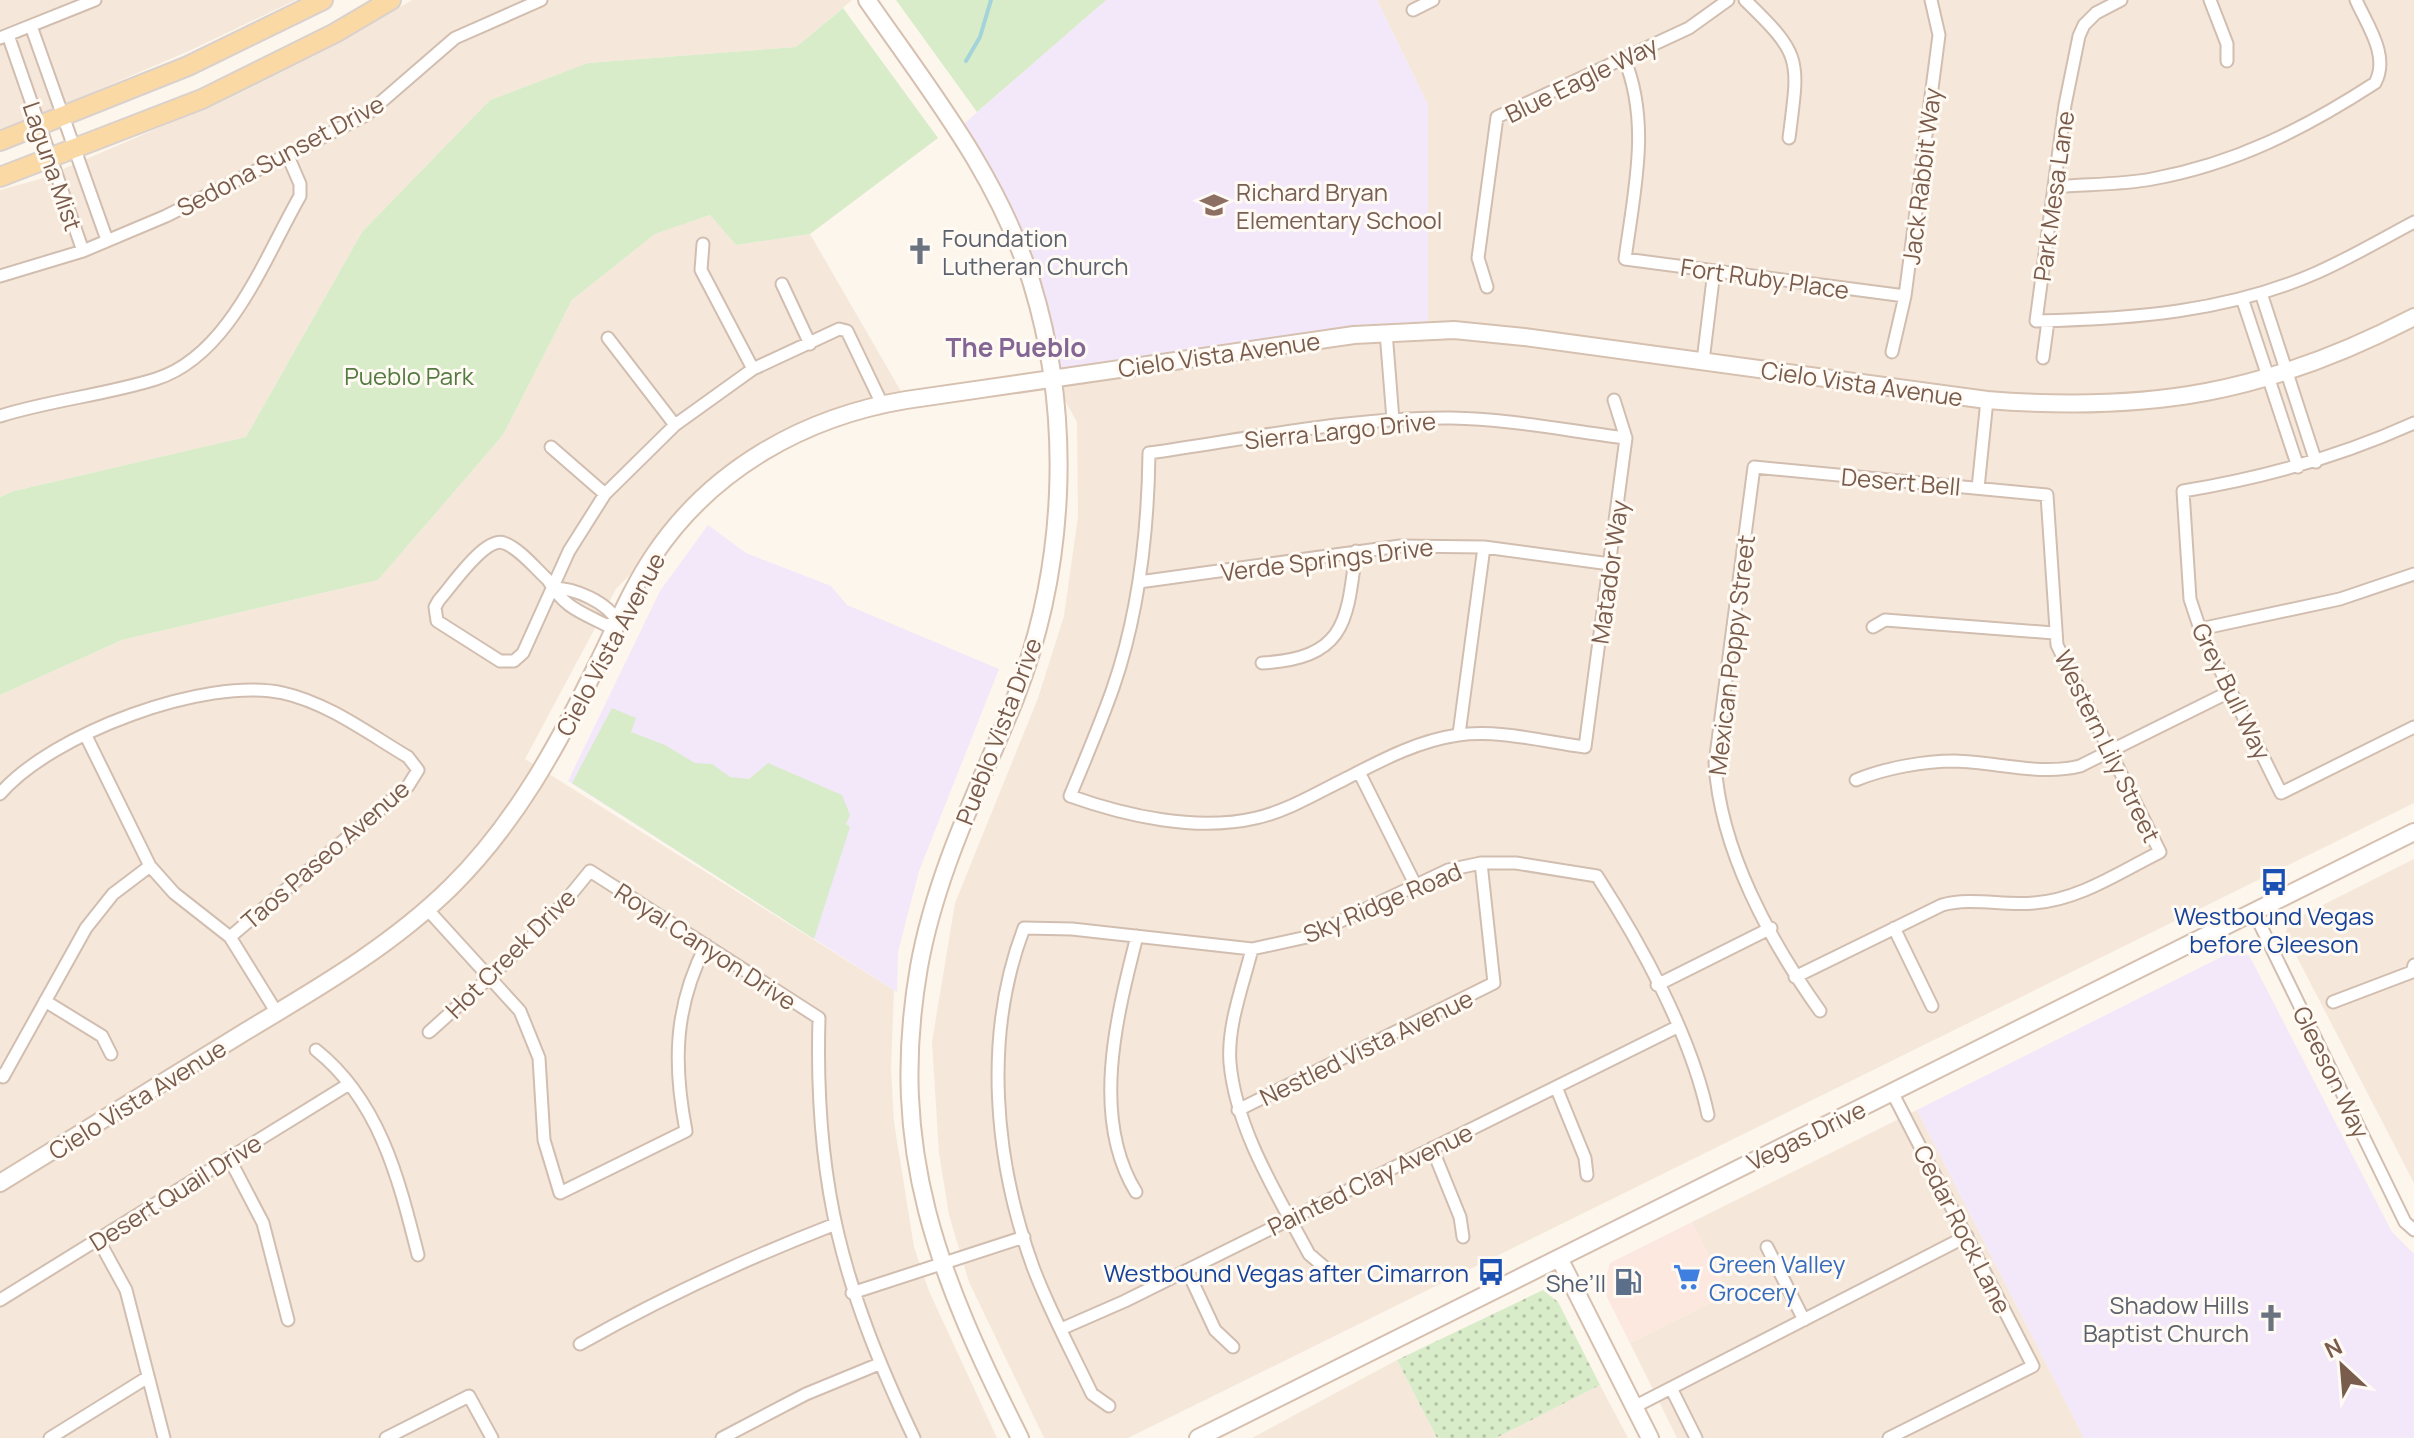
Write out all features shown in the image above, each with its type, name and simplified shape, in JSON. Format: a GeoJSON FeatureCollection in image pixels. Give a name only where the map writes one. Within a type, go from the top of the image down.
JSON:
{"type":"FeatureCollection","features":[{"type":"Feature","properties":{"kind":"main road"},"geometry":{"type":"LineString","coordinates":[[0,141],[188,66],[323,0]]}},
{"type":"Feature","properties":{"kind":"main road"},"geometry":{"type":"LineString","coordinates":[[0,177],[202,99],[335,33],[391,0]]}},
{"type":"Feature","properties":{"kind":"street"},"geometry":{"type":"LineString","coordinates":[[4,37],[95,0]]}},
{"type":"Feature","properties":{"kind":"street","name":"Sedona Sunset Drive"},"geometry":{"type":"LineString","coordinates":[[0,276],[83,251],[166,216],[375,109],[455,38],[541,0]]}},
{"type":"Feature","properties":{"kind":"street","name":"Pueblo Vista Drive"},"geometry":{"type":"LineString","coordinates":[[867,0],[959,128],[987,177],[1027,267],[1052,378],[1058,494],[1046,596],[1015,698],[943,874],[916,990],[910,1079],[913,1132],[927,1216],[941,1264],[970,1338],[1020,1438]]}},
{"type":"Feature","properties":{"kind":"street"},"geometry":{"type":"LineString","coordinates":[[1413,10],[1433,0]]}},
{"type":"Feature","properties":{"kind":"street","name":"Blue Eagle Way"},"geometry":{"type":"LineString","coordinates":[[1487,287],[1478,258],[1497,117],[1689,28],[1728,0]]}},
{"type":"Feature","properties":{"kind":"street"},"geometry":{"type":"LineString","coordinates":[[1745,0],[1784,38],[1796,61],[1789,138]]}},
{"type":"Feature","properties":{"kind":"street","name":"Jack Rabbit Way"},"geometry":{"type":"LineString","coordinates":[[1892,352],[1905,296],[1939,35],[1931,0]]}},
{"type":"Feature","properties":{"kind":"street","name":"Park Mesa Lane"},"geometry":{"type":"LineString","coordinates":[[2043,358],[2048,321],[2036,321],[2065,105],[2084,25],[2096,13],[2121,0]]}},
{"type":"Feature","properties":{"kind":"street"},"geometry":{"type":"LineString","coordinates":[[2210,0],[2227,44],[2227,61]]}},
{"type":"Feature","properties":{"kind":"street"},"geometry":{"type":"LineString","coordinates":[[2054,187],[2148,180],[2210,166],[2278,141],[2313,123],[2375,83],[2380,73],[2381,55],[2356,0]]}},
{"type":"Feature","properties":{"kind":"street","name":"Laguna Mist"},"geometry":{"type":"LineString","coordinates":[[31,26],[107,240]]}},
{"type":"Feature","properties":{"kind":"street","name":"Laguna Mist"},"geometry":{"type":"LineString","coordinates":[[4,37],[41,127],[83,251]]}},
{"type":"Feature","properties":{"kind":"street","name":"Fort Ruby Place"},"geometry":{"type":"LineString","coordinates":[[1624,58],[1639,111],[1640,140],[1625,259],[1905,296]]}},
{"type":"Feature","properties":{"kind":"street"},"geometry":{"type":"LineString","coordinates":[[0,416],[157,379],[202,354],[225,329],[300,196],[300,184],[287,154]]}},
{"type":"Feature","properties":{"kind":"street"},"geometry":{"type":"LineString","coordinates":[[2048,321],[2137,318],[2182,312],[2261,293],[2316,273],[2414,222]]}},
{"type":"Feature","properties":{"kind":"street"},"geometry":{"type":"LineString","coordinates":[[703,244],[701,270],[753,369]]}},
{"type":"Feature","properties":{"kind":"street"},"geometry":{"type":"LineString","coordinates":[[1703,361],[1714,271]]}},
{"type":"Feature","properties":{"kind":"street"},"geometry":{"type":"LineString","coordinates":[[782,284],[810,344]]}},
{"type":"Feature","properties":{"kind":"street"},"geometry":{"type":"LineString","coordinates":[[2261,293],[2316,462]]}},
{"type":"Feature","properties":{"kind":"street"},"geometry":{"type":"LineString","coordinates":[[2242,298],[2298,467],[2414,423]]}},
{"type":"Feature","properties":{"kind":"street","name":"Cielo Vista Avenue"},"geometry":{"type":"LineString","coordinates":[[0,1183],[277,1013],[380,947],[428,910],[476,860],[529,792],[656,553],[717,485],[782,440],[837,416],[882,404],[1052,378],[1386,332],[1454,330],[1987,400],[2064,406],[2120,405],[2180,398],[2267,380],[2346,351],[2414,317]]}},
{"type":"Feature","properties":{"kind":"street"},"geometry":{"type":"LineString","coordinates":[[553,588],[568,588],[612,611],[618,622],[606,625],[560,601],[553,588],[506,543],[496,541],[484,547],[439,600],[435,615],[442,628],[500,661],[514,661],[523,653],[553,588],[569,551],[605,494],[675,425],[753,369],[839,329],[847,331],[882,404]]}},
{"type":"Feature","properties":{"kind":"street"},"geometry":{"type":"LineString","coordinates":[[1386,332],[1393,420]]}},
{"type":"Feature","properties":{"kind":"street"},"geometry":{"type":"LineString","coordinates":[[608,338],[675,425]]}},
{"type":"Feature","properties":{"kind":"street","name":"Matador Way"},"geometry":{"type":"LineString","coordinates":[[1459,734],[1484,734],[1585,747],[1626,438],[1614,400]]}},
{"type":"Feature","properties":{"kind":"street"},"geometry":{"type":"LineString","coordinates":[[1978,488],[1987,400]]}},
{"type":"Feature","properties":{"kind":"street","name":"Sierra Largo Drive"},"geometry":{"type":"LineString","coordinates":[[1139,582],[1148,502],[1149,453],[1393,420],[1452,418],[1626,438]]}},
{"type":"Feature","properties":{"kind":"street"},"geometry":{"type":"LineString","coordinates":[[551,447],[605,494]]}},
{"type":"Feature","properties":{"kind":"street","name":"Desert Bell"},"geometry":{"type":"LineString","coordinates":[[1754,467],[2047,495]]}},
{"type":"Feature","properties":{"kind":"street","name":"Mexican Poppy Street"},"geometry":{"type":"LineString","coordinates":[[1754,467],[1715,763],[1717,803],[1728,842],[1795,977],[1820,1011]]}},
{"type":"Feature","properties":{"kind":"street","name":"Grey Bull Way"},"geometry":{"type":"LineString","coordinates":[[2298,467],[2183,491],[2186,568],[2190,599],[2200,629],[2281,793],[2414,727]]}},
{"type":"Feature","properties":{"kind":"street","name":"Western Lily Street"},"geometry":{"type":"LineString","coordinates":[[1894,928],[1958,901],[2033,903],[2064,899],[2160,852],[2054,633],[2047,495]]}},
{"type":"Feature","properties":{"kind":"street","name":"Verde Springs Drive"},"geometry":{"type":"LineString","coordinates":[[1139,582],[1400,546],[1484,547],[1610,564]]}},
{"type":"Feature","properties":{"kind":"street"},"geometry":{"type":"LineString","coordinates":[[1139,582],[1114,687],[1070,796],[1113,811],[1224,823],[1257,818],[1290,806],[1417,744],[1459,734],[1484,547]]}},
{"type":"Feature","properties":{"kind":"street"},"geometry":{"type":"LineString","coordinates":[[1262,663],[1288,661],[1340,633],[1348,617],[1356,551]]}},
{"type":"Feature","properties":{"kind":"street"},"geometry":{"type":"LineString","coordinates":[[2200,629],[2340,599],[2414,574]]}},
{"type":"Feature","properties":{"kind":"street"},"geometry":{"type":"LineString","coordinates":[[582,613],[589,599]]}},
{"type":"Feature","properties":{"kind":"street"},"geometry":{"type":"LineString","coordinates":[[1873,627],[1885,620],[2054,633]]}},
{"type":"Feature","properties":{"kind":"street","name":"Taos Paseo Avenue"},"geometry":{"type":"LineString","coordinates":[[86,736],[158,705],[217,691],[251,689],[284,693],[315,704],[408,757],[418,770],[408,786],[230,937]]}},
{"type":"Feature","properties":{"kind":"street"},"geometry":{"type":"LineString","coordinates":[[1856,780],[1874,772],[1953,761],[2062,771],[2231,691]]}},
{"type":"Feature","properties":{"kind":"street"},"geometry":{"type":"LineString","coordinates":[[0,794],[14,778],[48,754],[86,736],[150,866],[174,893],[230,937],[277,1013]]}},
{"type":"Feature","properties":{"kind":"street"},"geometry":{"type":"LineString","coordinates":[[1359,772],[1415,884]]}},
{"type":"Feature","properties":{"kind":"street","name":"Vegas Drive"},"geometry":{"type":"LineString","coordinates":[[1198,1438],[2414,832]]}},
{"type":"Feature","properties":{"kind":"street","name":"Sky Ridge Road"},"geometry":{"type":"LineString","coordinates":[[1024,1237],[1009,1183],[1001,1127],[998,1071],[1004,998],[1024,928],[1252,949],[1307,937],[1448,870],[1481,863],[1516,863],[1597,876],[1621,914],[1657,985]]}},
{"type":"Feature","properties":{"kind":"street","name":"Nestled Vista Avenue"},"geometry":{"type":"LineString","coordinates":[[1238,1110],[1494,983],[1481,863]]}},
{"type":"Feature","properties":{"kind":"street"},"geometry":{"type":"LineString","coordinates":[[2,1076],[86,928],[113,894],[150,866]]}},
{"type":"Feature","properties":{"kind":"street","name":"Royal Canyon Drive"},"geometry":{"type":"LineString","coordinates":[[590,871],[819,1018],[817,1088],[823,1163],[833,1225],[852,1293],[879,1364],[914,1438]]}},
{"type":"Feature","properties":{"kind":"street","name":"Hot Creek Drive"},"geometry":{"type":"LineString","coordinates":[[429,1032],[490,978],[567,901],[590,871]]}},
{"type":"Feature","properties":{"kind":"street"},"geometry":{"type":"LineString","coordinates":[[428,910],[520,1011],[539,1058],[544,1140],[560,1193],[686,1131],[677,1087],[678,1027],[689,977],[706,945]]}},
{"type":"Feature","properties":{"kind":"street","name":"Gleeson Way"},"geometry":{"type":"LineString","coordinates":[[2254,912],[2405,1222],[2414,1230]]}},
{"type":"Feature","properties":{"kind":"street"},"geometry":{"type":"LineString","coordinates":[[1708,1115],[1704,1092],[1657,985],[1771,928]]}},
{"type":"Feature","properties":{"kind":"street"},"geometry":{"type":"LineString","coordinates":[[1795,977],[1894,928],[1932,1006]]}},
{"type":"Feature","properties":{"kind":"street"},"geometry":{"type":"LineString","coordinates":[[1136,1192],[1118,1142],[1113,1107],[1113,1041],[1137,936]]}},
{"type":"Feature","properties":{"kind":"street"},"geometry":{"type":"LineString","coordinates":[[1252,949],[1234,1020],[1230,1061],[1238,1110],[1309,1254],[1323,1266]]}},
{"type":"Feature","properties":{"kind":"street"},"geometry":{"type":"LineString","coordinates":[[2333,1002],[2413,971]]}},
{"type":"Feature","properties":{"kind":"street"},"geometry":{"type":"LineString","coordinates":[[45,1001],[102,1036],[111,1054]]}},
{"type":"Feature","properties":{"kind":"street","name":"Painted Clay Avenue"},"geometry":{"type":"LineString","coordinates":[[1061,1329],[1187,1270],[1677,1027]]}},
{"type":"Feature","properties":{"kind":"street"},"geometry":{"type":"LineString","coordinates":[[316,1050],[349,1084],[380,1131],[395,1166],[418,1255]]}},
{"type":"Feature","properties":{"kind":"street","name":"Desert Quail Drive"},"geometry":{"type":"LineString","coordinates":[[0,1300],[349,1084]]}},
{"type":"Feature","properties":{"kind":"street"},"geometry":{"type":"LineString","coordinates":[[1556,1087],[1585,1158],[1587,1175]]}},
{"type":"Feature","properties":{"kind":"street","name":"Cedar Rock Lane"},"geometry":{"type":"LineString","coordinates":[[1889,1438],[2033,1366],[1892,1092]]}},
{"type":"Feature","properties":{"kind":"street"},"geometry":{"type":"LineString","coordinates":[[1432,1148],[1460,1217],[1463,1237]]}},
{"type":"Feature","properties":{"kind":"street"},"geometry":{"type":"LineString","coordinates":[[229,1158],[263,1223],[288,1320]]}},
{"type":"Feature","properties":{"kind":"street"},"geometry":{"type":"LineString","coordinates":[[580,1344],[667,1294],[738,1261],[833,1225]]}},
{"type":"Feature","properties":{"kind":"street"},"geometry":{"type":"LineString","coordinates":[[1634,1407],[1967,1236]]}},
{"type":"Feature","properties":{"kind":"street"},"geometry":{"type":"LineString","coordinates":[[852,1293],[1024,1237],[1034,1268],[1092,1394],[1109,1406]]}},
{"type":"Feature","properties":{"kind":"street"},"geometry":{"type":"LineString","coordinates":[[98,1239],[126,1290],[164,1438]]}},
{"type":"Feature","properties":{"kind":"street"},"geometry":{"type":"LineString","coordinates":[[1767,1247],[1804,1320]]}},
{"type":"Feature","properties":{"kind":"street"},"geometry":{"type":"LineString","coordinates":[[1559,1258],[1650,1438]]}},
{"type":"Feature","properties":{"kind":"street"},"geometry":{"type":"LineString","coordinates":[[1187,1270],[1215,1330],[1233,1347]]}},
{"type":"Feature","properties":{"kind":"street"},"geometry":{"type":"LineString","coordinates":[[722,1438],[743,1433],[806,1394],[879,1364]]}},
{"type":"Feature","properties":{"kind":"street"},"geometry":{"type":"LineString","coordinates":[[50,1438],[148,1377]]}},
{"type":"Feature","properties":{"kind":"street"},"geometry":{"type":"LineString","coordinates":[[1671,1388],[1696,1438]]}},
{"type":"Feature","properties":{"kind":"street"},"geometry":{"type":"LineString","coordinates":[[386,1438],[469,1396],[492,1438]]}},
{"type":"Feature","properties":{"kind":"shaded area"},"geometry":{"type":"Polygon","coordinates":[[[0,0],[296,0],[189,51],[0,132],[0,0]]]}},
{"type":"Feature","properties":{"kind":"shaded area"},"geometry":{"type":"Polygon","coordinates":[[[412,0],[852,0],[796,47],[588,63],[490,100],[362,232],[246,437],[14,491],[0,497],[0,190],[40,179],[207,107],[342,41],[412,0]]]}},
{"type":"Feature","properties":{"kind":"shaded area","name":"Richard Bryan Elementary School"},"geometry":{"type":"Polygon","coordinates":[[[1106,0],[1377,0],[1428,105],[1428,330],[1052,378],[1037,302],[959,128],[1106,0]]]}},
{"type":"Feature","properties":{"kind":"shaded area"},"geometry":{"type":"Polygon","coordinates":[[[1377,0],[2414,0],[2414,803],[1128,1438],[1044,1438],[969,1282],[949,1215],[939,1153],[932,1042],[955,903],[1038,698],[1064,616],[1078,516],[1077,422],[1052,378],[1428,105],[1377,0]]]}},
{"type":"Feature","properties":{"kind":"shaded area"},"geometry":{"type":"Polygon","coordinates":[[[710,215],[736,245],[810,234],[906,400],[782,440],[677,526],[616,589],[525,759],[894,990],[891,1068],[894,1122],[914,1247],[929,1291],[997,1438],[0,1438],[0,695],[122,640],[378,580],[503,435],[572,300],[655,234],[710,215]]]}},
{"type":"Feature","properties":{"kind":"shaded area"},"geometry":{"type":"Polygon","coordinates":[[[708,525],[746,553],[831,586],[847,605],[999,669],[919,871],[898,952],[897,992],[568,781],[660,591],[708,525]]]}},
{"type":"Feature","properties":{"kind":"shaded area"},"geometry":{"type":"Polygon","coordinates":[[[2414,859],[2414,1183],[2285,934],[2289,922],[2414,859]]]}},
{"type":"Feature","properties":{"kind":"shaded area","name":"Shadow Hills Baptist Church"},"geometry":{"type":"Polygon","coordinates":[[[2231,952],[2249,955],[2392,1232],[2414,1254],[2414,1438],[2084,1438],[1917,1110],[2231,952]]]}},
{"type":"Feature","properties":{"kind":"shaded area"},"geometry":{"type":"Polygon","coordinates":[[[1917,1110],[2084,1438],[1677,1438],[1630,1343],[1728,1294],[1692,1222],[1917,1110]]]}},
{"type":"Feature","properties":{"kind":"shaded area"},"geometry":{"type":"Polygon","coordinates":[[[1692,1222],[1729,1294],[1630,1343],[1603,1289],[1610,1263],[1692,1222]]]}},
{"type":"Feature","properties":{"kind":"shaded area"},"geometry":{"type":"Polygon","coordinates":[[[1397,1360],[1437,1438],[1252,1438],[1397,1360]]]}},
{"type":"Feature","properties":{"kind":"shaded area"},"geometry":{"type":"Polygon","coordinates":[[[1600,1385],[1628,1438],[1496,1438],[1600,1385]]]}},
{"type":"Feature","properties":{"kind":"green space"},"geometry":{"type":"Polygon","coordinates":[[[896,0],[1106,0],[977,112],[896,0]]]}},
{"type":"Feature","properties":{"kind":"green space","name":"Pueblo Park"},"geometry":{"type":"Polygon","coordinates":[[[843,8],[938,138],[810,234],[736,245],[710,215],[655,234],[572,300],[503,435],[378,580],[122,640],[0,695],[0,497],[14,491],[246,437],[362,232],[490,100],[588,63],[796,47],[843,8]]]}},
{"type":"Feature","properties":{"kind":"green space"},"geometry":{"type":"Polygon","coordinates":[[[612,708],[636,718],[631,732],[665,745],[695,763],[712,764],[730,777],[749,779],[768,763],[842,795],[850,815],[846,824],[850,827],[814,939],[572,783],[612,708]]]}},
{"type":"Feature","properties":{"kind":"green space"},"geometry":{"type":"Polygon","coordinates":[[[1543,1290],[1558,1302],[1600,1385],[1496,1438],[1437,1438],[1397,1360],[1543,1290]]]}},
{"type":"Feature","properties":{"kind":"waterway"},"geometry":{"type":"LineString","coordinates":[[966,61],[980,37],[991,0]]}},
{"type":"Feature","properties":{"kind":"place","name":"Richard Bryan Elementary School"},"geometry":{"type":"Point","coordinates":[1214,205]}},
{"type":"Feature","properties":{"kind":"place","name":"Foundation Lutheran Church"},"geometry":{"type":"Point","coordinates":[920,251]}},
{"type":"Feature","properties":{"kind":"place","name":"Westbound Vegas before Gleeson"},"geometry":{"type":"Point","coordinates":[2274,882]}},
{"type":"Feature","properties":{"kind":"place","name":"Westbound Vegas after Cimarron"},"geometry":{"type":"Point","coordinates":[1491,1272]}},
{"type":"Feature","properties":{"kind":"place","name":"Green Valley Grocery"},"geometry":{"type":"Point","coordinates":[1687,1277]}},
{"type":"Feature","properties":{"kind":"place","name":"She’ll"},"geometry":{"type":"Point","coordinates":[1628,1282]}},
{"type":"Feature","properties":{"kind":"place","name":"Shadow Hills Baptist Church"},"geometry":{"type":"Point","coordinates":[2271,1318]}},
{"type":"Feature","properties":{"kind":"district","name":"The Pueblo"},"geometry":{"type":"Point","coordinates":[1016,347]}}]}
